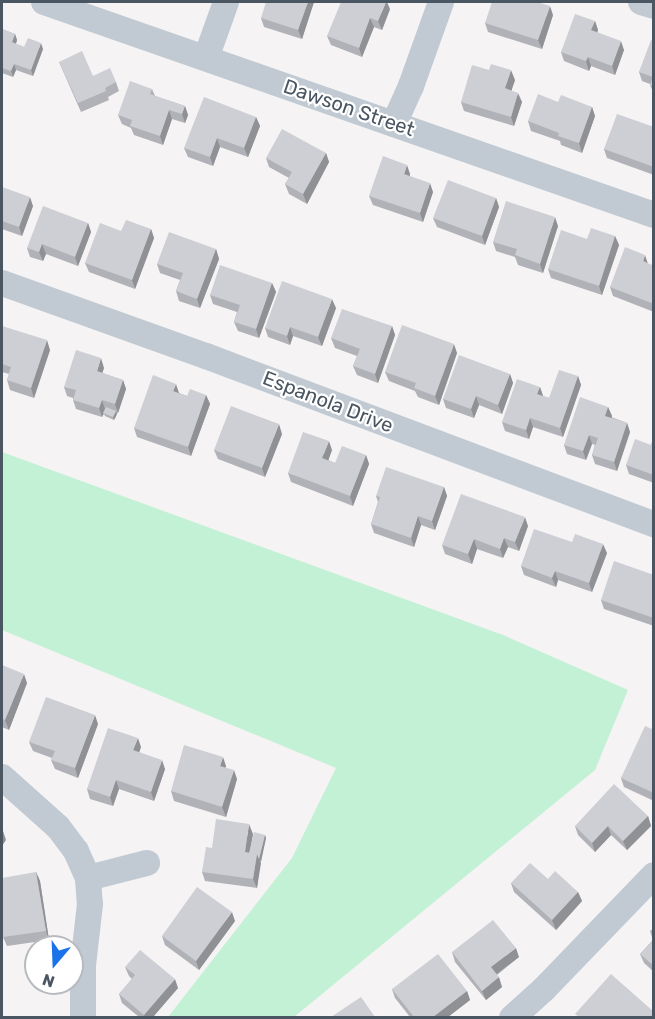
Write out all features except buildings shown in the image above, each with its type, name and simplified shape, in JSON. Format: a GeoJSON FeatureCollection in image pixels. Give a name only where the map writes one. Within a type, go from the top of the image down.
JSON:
{"type":"FeatureCollection","features":[{"type":"Feature","properties":{"kind":"street","name":"Dawson Street"},"geometry":{"type":"LineString","coordinates":[[44,2],[654,215]]}},
{"type":"Feature","properties":{"kind":"street"},"geometry":{"type":"LineString","coordinates":[[206,58],[226,2]]}},
{"type":"Feature","properties":{"kind":"street"},"geometry":{"type":"LineString","coordinates":[[394,124],[411,86],[441,2]]}},
{"type":"Feature","properties":{"kind":"street"},"geometry":{"type":"LineString","coordinates":[[641,2],[654,6]]}},
{"type":"Feature","properties":{"kind":"street","name":"Espanola Drive"},"geometry":{"type":"LineString","coordinates":[[2,283],[206,356],[654,524]]}},
{"type":"Feature","properties":{"kind":"street"},"geometry":{"type":"LineString","coordinates":[[2,777],[58,827],[76,851],[88,878],[90,904],[83,965],[83,1017]]}},
{"type":"Feature","properties":{"kind":"street"},"geometry":{"type":"LineString","coordinates":[[88,878],[147,863]]}},
{"type":"Feature","properties":{"kind":"street"},"geometry":{"type":"LineString","coordinates":[[512,1017],[544,989],[654,875]]}},
{"type":"Feature","properties":{"kind":"green space"},"geometry":{"type":"Polygon","coordinates":[[[2,452],[503,635],[628,690],[595,770],[294,1017],[168,1017],[292,858],[336,768],[2,630],[2,452]]]}}]}
